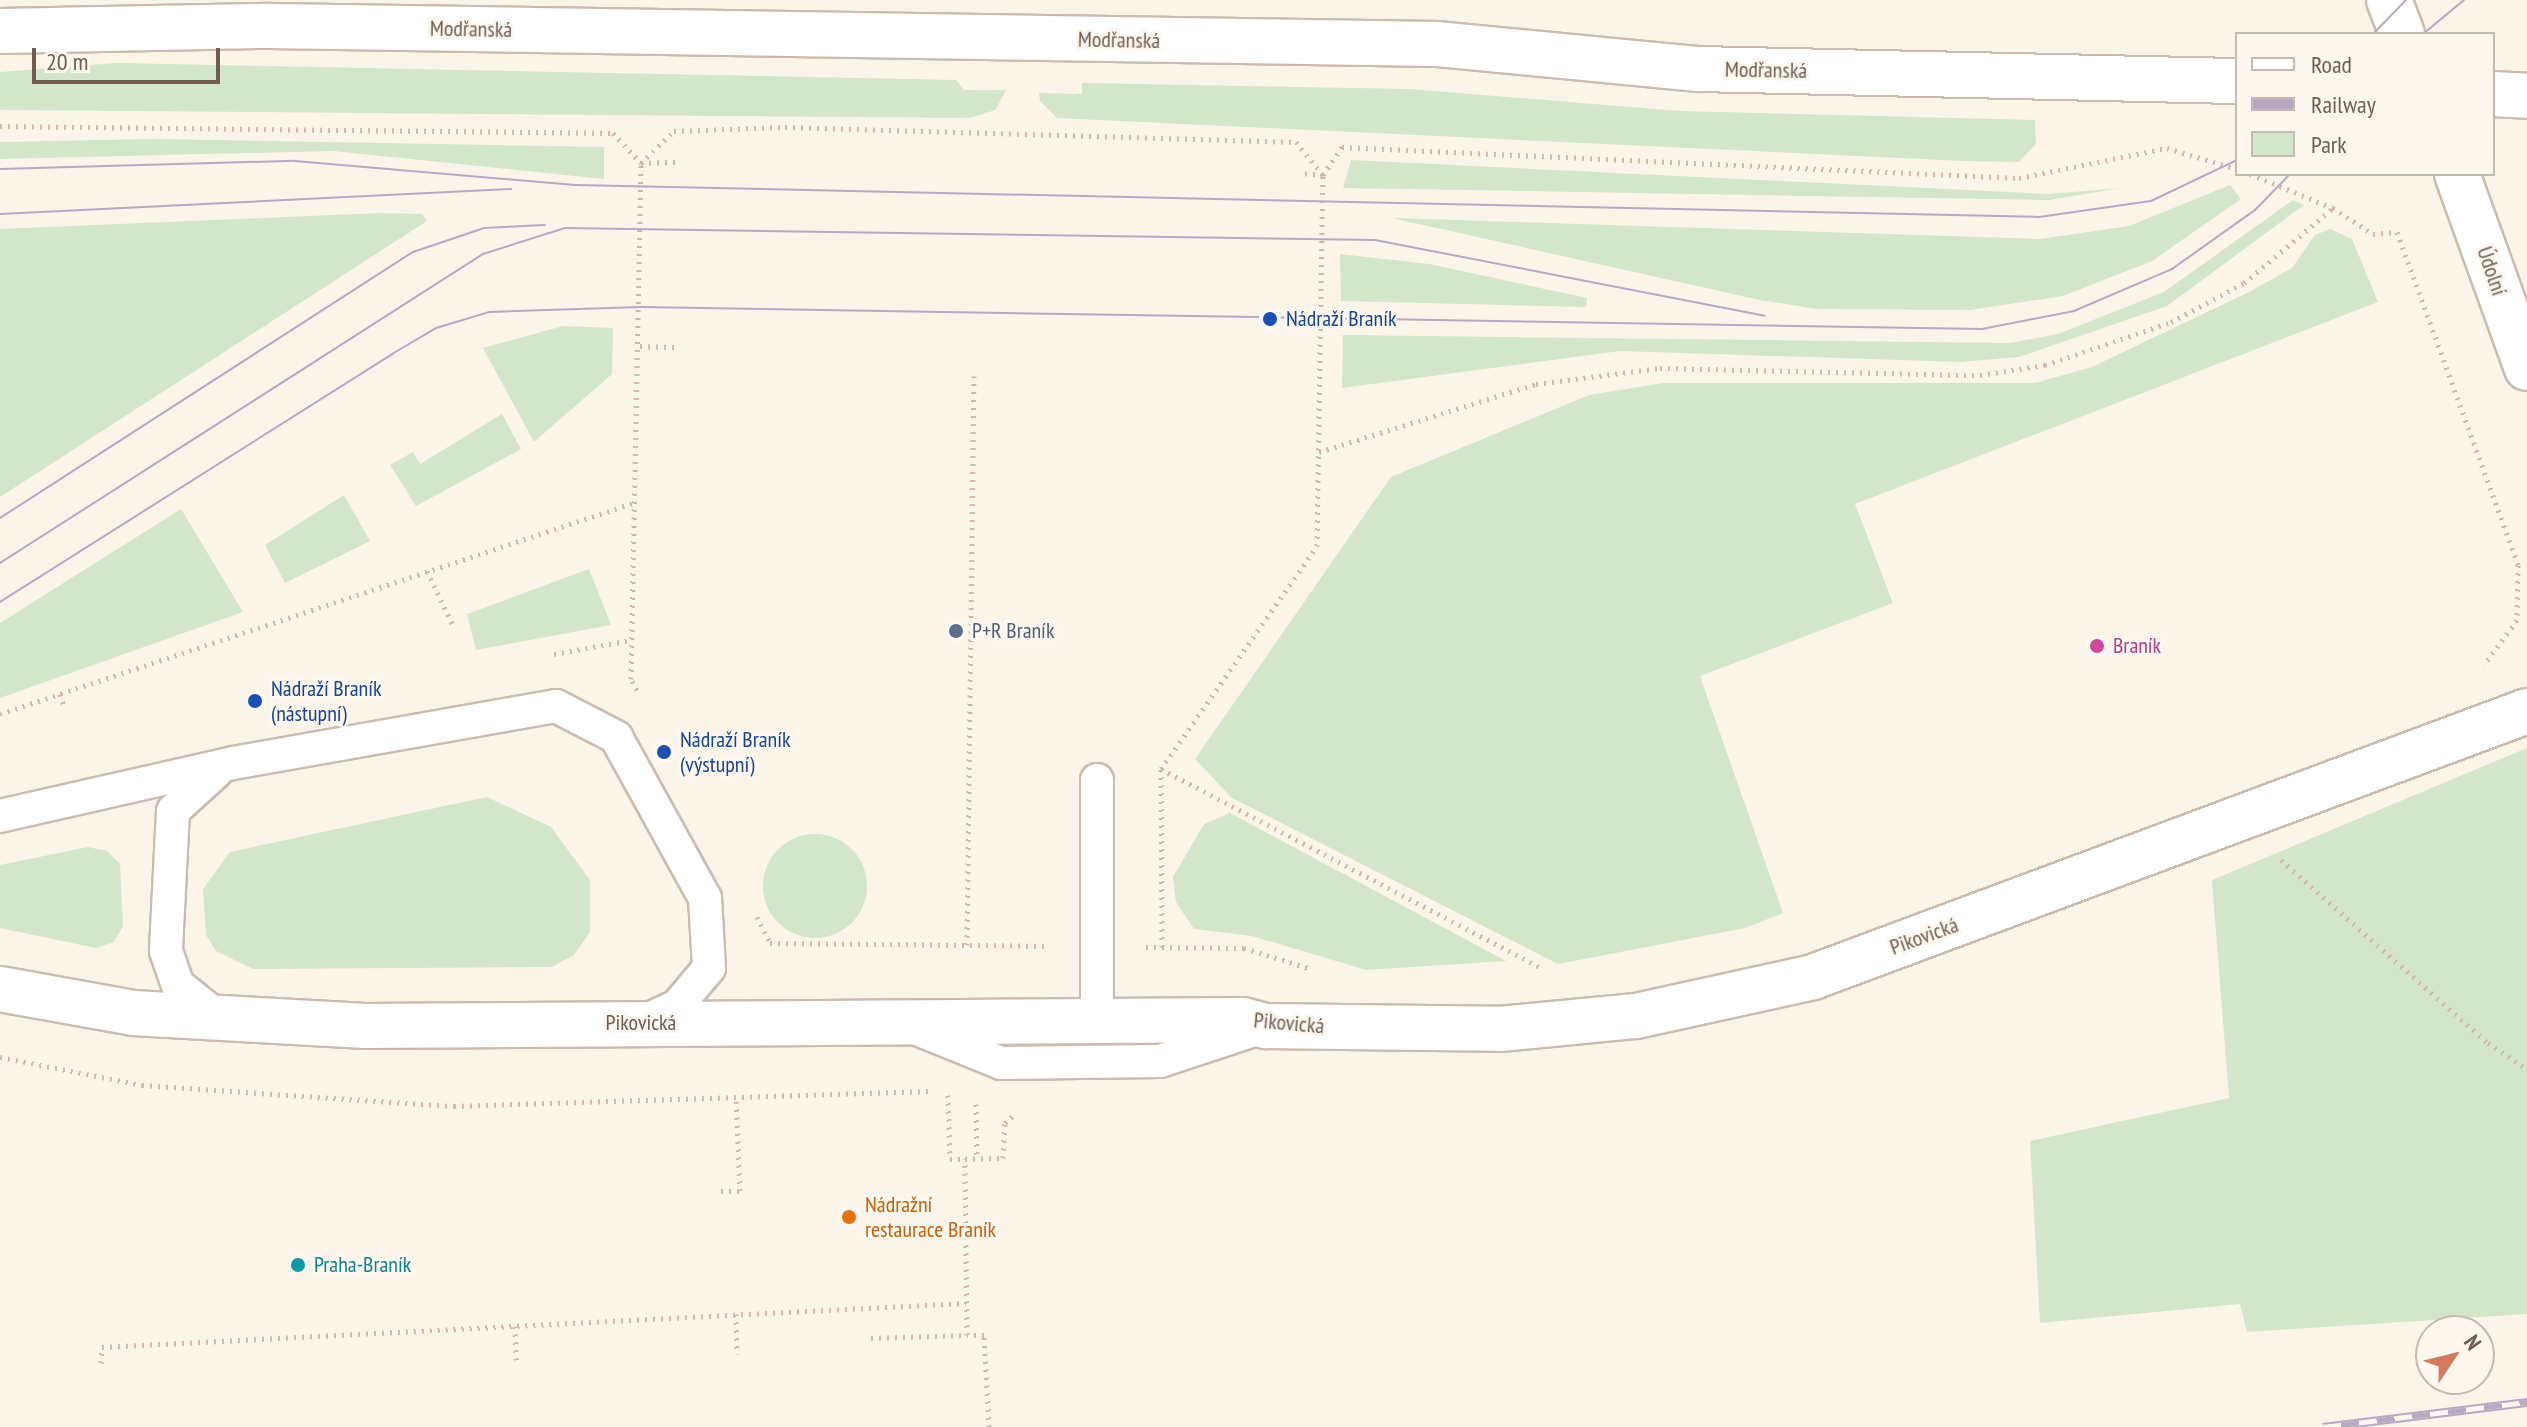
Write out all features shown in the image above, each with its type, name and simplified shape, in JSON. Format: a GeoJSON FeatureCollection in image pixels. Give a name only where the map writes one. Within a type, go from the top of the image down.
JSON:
{"type":"FeatureCollection","features":[{"type":"Feature","properties":{"kind":"street"},"geometry":{"type":"LineString","coordinates":[[2389,0],[2401,32]]}},
{"type":"Feature","properties":{"kind":"street","name":"Modřanská"},"geometry":{"type":"LineString","coordinates":[[0,31],[270,26],[1437,44],[1645,67],[2235,81]]}},
{"type":"Feature","properties":{"kind":"street"},"geometry":{"type":"LineString","coordinates":[[2495,94],[2527,96]]}},
{"type":"Feature","properties":{"kind":"street","name":"Údolní"},"geometry":{"type":"LineString","coordinates":[[2458,176],[2527,368]]}},
{"type":"Feature","properties":{"kind":"street","name":"Pikovická"},"geometry":{"type":"LineString","coordinates":[[0,989],[228,1021],[901,1023],[1243,1020],[1266,1026],[1500,1029],[1726,1000],[1828,971],[2527,711]]}},
{"type":"Feature","properties":{"kind":"lane"},"geometry":{"type":"LineString","coordinates":[[0,816],[233,763],[522,706],[585,715],[634,761],[709,913],[712,951],[700,983],[677,1006],[640,1023]]}},
{"type":"Feature","properties":{"kind":"lane"},"geometry":{"type":"LineString","coordinates":[[228,1021],[192,1002],[166,951],[173,811],[184,794],[233,763]]}},
{"type":"Feature","properties":{"kind":"lane"},"geometry":{"type":"LineString","coordinates":[[1097,780],[1097,1022]]}},
{"type":"Feature","properties":{"kind":"lane"},"geometry":{"type":"LineString","coordinates":[[901,1023],[1001,1063],[1160,1061],[1266,1026]]}},
{"type":"Feature","properties":{"kind":"path"},"geometry":{"type":"LineString","coordinates":[[0,126],[613,133],[641,163],[640,346],[631,679]]}},
{"type":"Feature","properties":{"kind":"path"},"geometry":{"type":"LineString","coordinates":[[641,163],[674,131],[785,127],[1296,142],[1323,175]]}},
{"type":"Feature","properties":{"kind":"path"},"geometry":{"type":"LineString","coordinates":[[1162,947],[1161,769],[1317,546],[1323,175],[1342,147],[2019,178],[2167,148],[2235,168]]}},
{"type":"Feature","properties":{"kind":"path"},"geometry":{"type":"LineString","coordinates":[[641,163],[676,162]]}},
{"type":"Feature","properties":{"kind":"path"},"geometry":{"type":"LineString","coordinates":[[1301,173],[1323,175]]}},
{"type":"Feature","properties":{"kind":"path"},"geometry":{"type":"LineString","coordinates":[[2255,176],[2333,208],[2373,234],[2397,232],[2518,565],[2517,620],[2475,672]]}},
{"type":"Feature","properties":{"kind":"path"},"geometry":{"type":"LineString","coordinates":[[1319,452],[1536,384],[1660,368],[1980,375],[2045,365],[2171,322],[2244,283],[2333,208]]}},
{"type":"Feature","properties":{"kind":"path"},"geometry":{"type":"LineString","coordinates":[[640,346],[677,347]]}},
{"type":"Feature","properties":{"kind":"path"},"geometry":{"type":"LineString","coordinates":[[967,945],[974,376]]}},
{"type":"Feature","properties":{"kind":"path"},"geometry":{"type":"LineString","coordinates":[[0,714],[636,502]]}},
{"type":"Feature","properties":{"kind":"path"},"geometry":{"type":"LineString","coordinates":[[427,571],[454,627]]}},
{"type":"Feature","properties":{"kind":"path"},"geometry":{"type":"LineString","coordinates":[[60,694],[65,709]]}},
{"type":"Feature","properties":{"kind":"path"},"geometry":{"type":"LineString","coordinates":[[1161,769],[1543,970],[1528,971]]}},
{"type":"Feature","properties":{"kind":"path"},"geometry":{"type":"LineString","coordinates":[[749,902],[770,943],[1244,948],[1318,971]]}},
{"type":"Feature","properties":{"kind":"path"},"geometry":{"type":"LineString","coordinates":[[0,1057],[142,1085],[454,1106],[957,1090]]}},
{"type":"Feature","properties":{"kind":"path"},"geometry":{"type":"LineString","coordinates":[[721,1191],[740,1191],[736,1096]]}},
{"type":"Feature","properties":{"kind":"path"},"geometry":{"type":"LineString","coordinates":[[976,1105],[977,1159]]}},
{"type":"Feature","properties":{"kind":"path"},"geometry":{"type":"LineString","coordinates":[[948,1106],[950,1159],[1003,1158],[1005,1123],[1017,1111],[1032,1111]]}},
{"type":"Feature","properties":{"kind":"path"},"geometry":{"type":"LineString","coordinates":[[965,1159],[967,1335]]}},
{"type":"Feature","properties":{"kind":"path"},"geometry":{"type":"LineString","coordinates":[[101,1363],[102,1347],[966,1303]]}},
{"type":"Feature","properties":{"kind":"path"},"geometry":{"type":"LineString","coordinates":[[736,1314],[737,1354]]}},
{"type":"Feature","properties":{"kind":"path"},"geometry":{"type":"LineString","coordinates":[[515,1326],[516,1360]]}},
{"type":"Feature","properties":{"kind":"path"},"geometry":{"type":"LineString","coordinates":[[871,1338],[984,1335],[989,1427]]}},
{"type":"Feature","properties":{"kind":"green space"},"geometry":{"type":"Polygon","coordinates":[[[116,63],[956,80],[964,90],[1006,90],[995,110],[970,118],[0,110],[0,72],[116,63]]]}},
{"type":"Feature","properties":{"kind":"green space"},"geometry":{"type":"Polygon","coordinates":[[[1082,83],[1410,89],[1679,111],[2035,120],[2036,144],[2019,162],[1963,161],[1057,118],[1040,101],[1039,93],[1082,94],[1082,83]]]}},
{"type":"Feature","properties":{"kind":"green space"},"geometry":{"type":"Polygon","coordinates":[[[153,139],[604,147],[604,179],[333,151],[0,159],[0,142],[153,139]]]}},
{"type":"Feature","properties":{"kind":"green space"},"geometry":{"type":"Polygon","coordinates":[[[1351,160],[2049,194],[2121,188],[2049,200],[1343,188],[1351,160]]]}},
{"type":"Feature","properties":{"kind":"green space"},"geometry":{"type":"Polygon","coordinates":[[[2230,185],[2241,199],[2152,261],[2063,296],[1970,310],[1817,309],[1760,300],[1392,218],[2040,239],[2129,226],[2230,185]]]}},
{"type":"Feature","properties":{"kind":"green space"},"geometry":{"type":"Polygon","coordinates":[[[2293,200],[2304,205],[2167,306],[2019,357],[1960,362],[1620,351],[1342,388],[1343,335],[2010,343],[2058,334],[2164,292],[2293,200]]]}},
{"type":"Feature","properties":{"kind":"green space"},"geometry":{"type":"Polygon","coordinates":[[[381,213],[422,214],[427,221],[0,497],[0,229],[381,213]]]}},
{"type":"Feature","properties":{"kind":"green space"},"geometry":{"type":"Polygon","coordinates":[[[2330,229],[2352,239],[2378,302],[1855,504],[1893,603],[1700,676],[1783,913],[1745,928],[1558,964],[1232,798],[1195,759],[1391,477],[1589,395],[1663,383],[2035,383],[2092,367],[2249,292],[2292,268],[2315,235],[2330,229]]]}},
{"type":"Feature","properties":{"kind":"green space"},"geometry":{"type":"Polygon","coordinates":[[[1340,254],[1429,264],[1587,298],[1586,307],[1341,301],[1340,254]]]}},
{"type":"Feature","properties":{"kind":"green space"},"geometry":{"type":"Polygon","coordinates":[[[563,326],[613,328],[612,374],[534,442],[483,348],[563,326]]]}},
{"type":"Feature","properties":{"kind":"green space"},"geometry":{"type":"Polygon","coordinates":[[[502,414],[521,449],[416,506],[390,465],[413,452],[420,464],[502,414]]]}},
{"type":"Feature","properties":{"kind":"green space"},"geometry":{"type":"Polygon","coordinates":[[[344,495],[370,541],[285,583],[265,545],[344,495]]]}},
{"type":"Feature","properties":{"kind":"green space"},"geometry":{"type":"Polygon","coordinates":[[[181,509],[243,612],[0,698],[0,623],[181,509]]]}},
{"type":"Feature","properties":{"kind":"green space"},"geometry":{"type":"Polygon","coordinates":[[[589,569],[611,625],[476,650],[467,614],[589,569]]]}},
{"type":"Feature","properties":{"kind":"green space"},"geometry":{"type":"Polygon","coordinates":[[[2527,748],[2527,1314],[2415,1315],[2415,1321],[2247,1332],[2240,1304],[2040,1323],[2030,1141],[2229,1098],[2212,880],[2527,748]]]}},
{"type":"Feature","properties":{"kind":"green space"},"geometry":{"type":"Polygon","coordinates":[[[487,797],[551,827],[590,880],[590,932],[574,955],[552,967],[253,969],[216,951],[206,935],[203,889],[230,852],[487,797]]]}},
{"type":"Feature","properties":{"kind":"green space"},"geometry":{"type":"Polygon","coordinates":[[[1230,813],[1506,961],[1366,970],[1252,936],[1194,929],[1176,902],[1173,877],[1204,824],[1230,813]]]}},
{"type":"Feature","properties":{"kind":"green space"},"geometry":{"type":"Polygon","coordinates":[[[815,834],[835,838],[852,849],[863,866],[867,886],[863,906],[852,923],[835,934],[815,938],[795,934],[778,923],[767,906],[763,886],[767,866],[778,849],[795,838],[815,834]]]}},
{"type":"Feature","properties":{"kind":"green space"},"geometry":{"type":"Polygon","coordinates":[[[88,847],[107,851],[120,864],[123,926],[114,942],[96,948],[0,928],[0,865],[88,847]]]}},
{"type":"Feature","properties":{"kind":"tram line"},"geometry":{"type":"LineString","coordinates":[[2375,32],[2406,0]]}},
{"type":"Feature","properties":{"kind":"tram line"},"geometry":{"type":"LineString","coordinates":[[2425,32],[2464,0]]}},
{"type":"Feature","properties":{"kind":"tram line"},"geometry":{"type":"LineString","coordinates":[[0,169],[295,161],[575,185],[2039,217],[2151,201],[2235,161]]}},
{"type":"Feature","properties":{"kind":"tram line"},"geometry":{"type":"LineString","coordinates":[[0,602],[392,354],[436,328],[489,312],[641,307],[1982,329],[2074,311],[2172,269],[2255,210],[2288,176]]}},
{"type":"Feature","properties":{"kind":"tram line"},"geometry":{"type":"LineString","coordinates":[[0,214],[511,189]]}},
{"type":"Feature","properties":{"kind":"tram line"},"geometry":{"type":"LineString","coordinates":[[0,518],[413,252],[484,228],[545,225]]}},
{"type":"Feature","properties":{"kind":"tram line"},"geometry":{"type":"LineString","coordinates":[[0,563],[483,254],[565,228],[1375,240],[1765,316]]}},
{"type":"Feature","properties":{"kind":"railway"},"geometry":{"type":"LineString","coordinates":[[2323,1427],[2527,1402]]}},
{"type":"Feature","properties":{"kind":"place","name":"Nádraží Braník"},"geometry":{"type":"Point","coordinates":[1270,319]}},
{"type":"Feature","properties":{"kind":"place","name":"P+R Braník"},"geometry":{"type":"Point","coordinates":[956,631]}},
{"type":"Feature","properties":{"kind":"place","name":"Braník"},"geometry":{"type":"Point","coordinates":[2097,646]}},
{"type":"Feature","properties":{"kind":"place","name":"Nádraží Braník (nástupní)"},"geometry":{"type":"Point","coordinates":[255,701]}},
{"type":"Feature","properties":{"kind":"place","name":"Nádraží Braník (výstupní)"},"geometry":{"type":"Point","coordinates":[664,752]}},
{"type":"Feature","properties":{"kind":"place","name":"Nádražní restaurace Braník"},"geometry":{"type":"Point","coordinates":[849,1217]}},
{"type":"Feature","properties":{"kind":"place","name":"Praha-Braník"},"geometry":{"type":"Point","coordinates":[298,1265]}}]}
